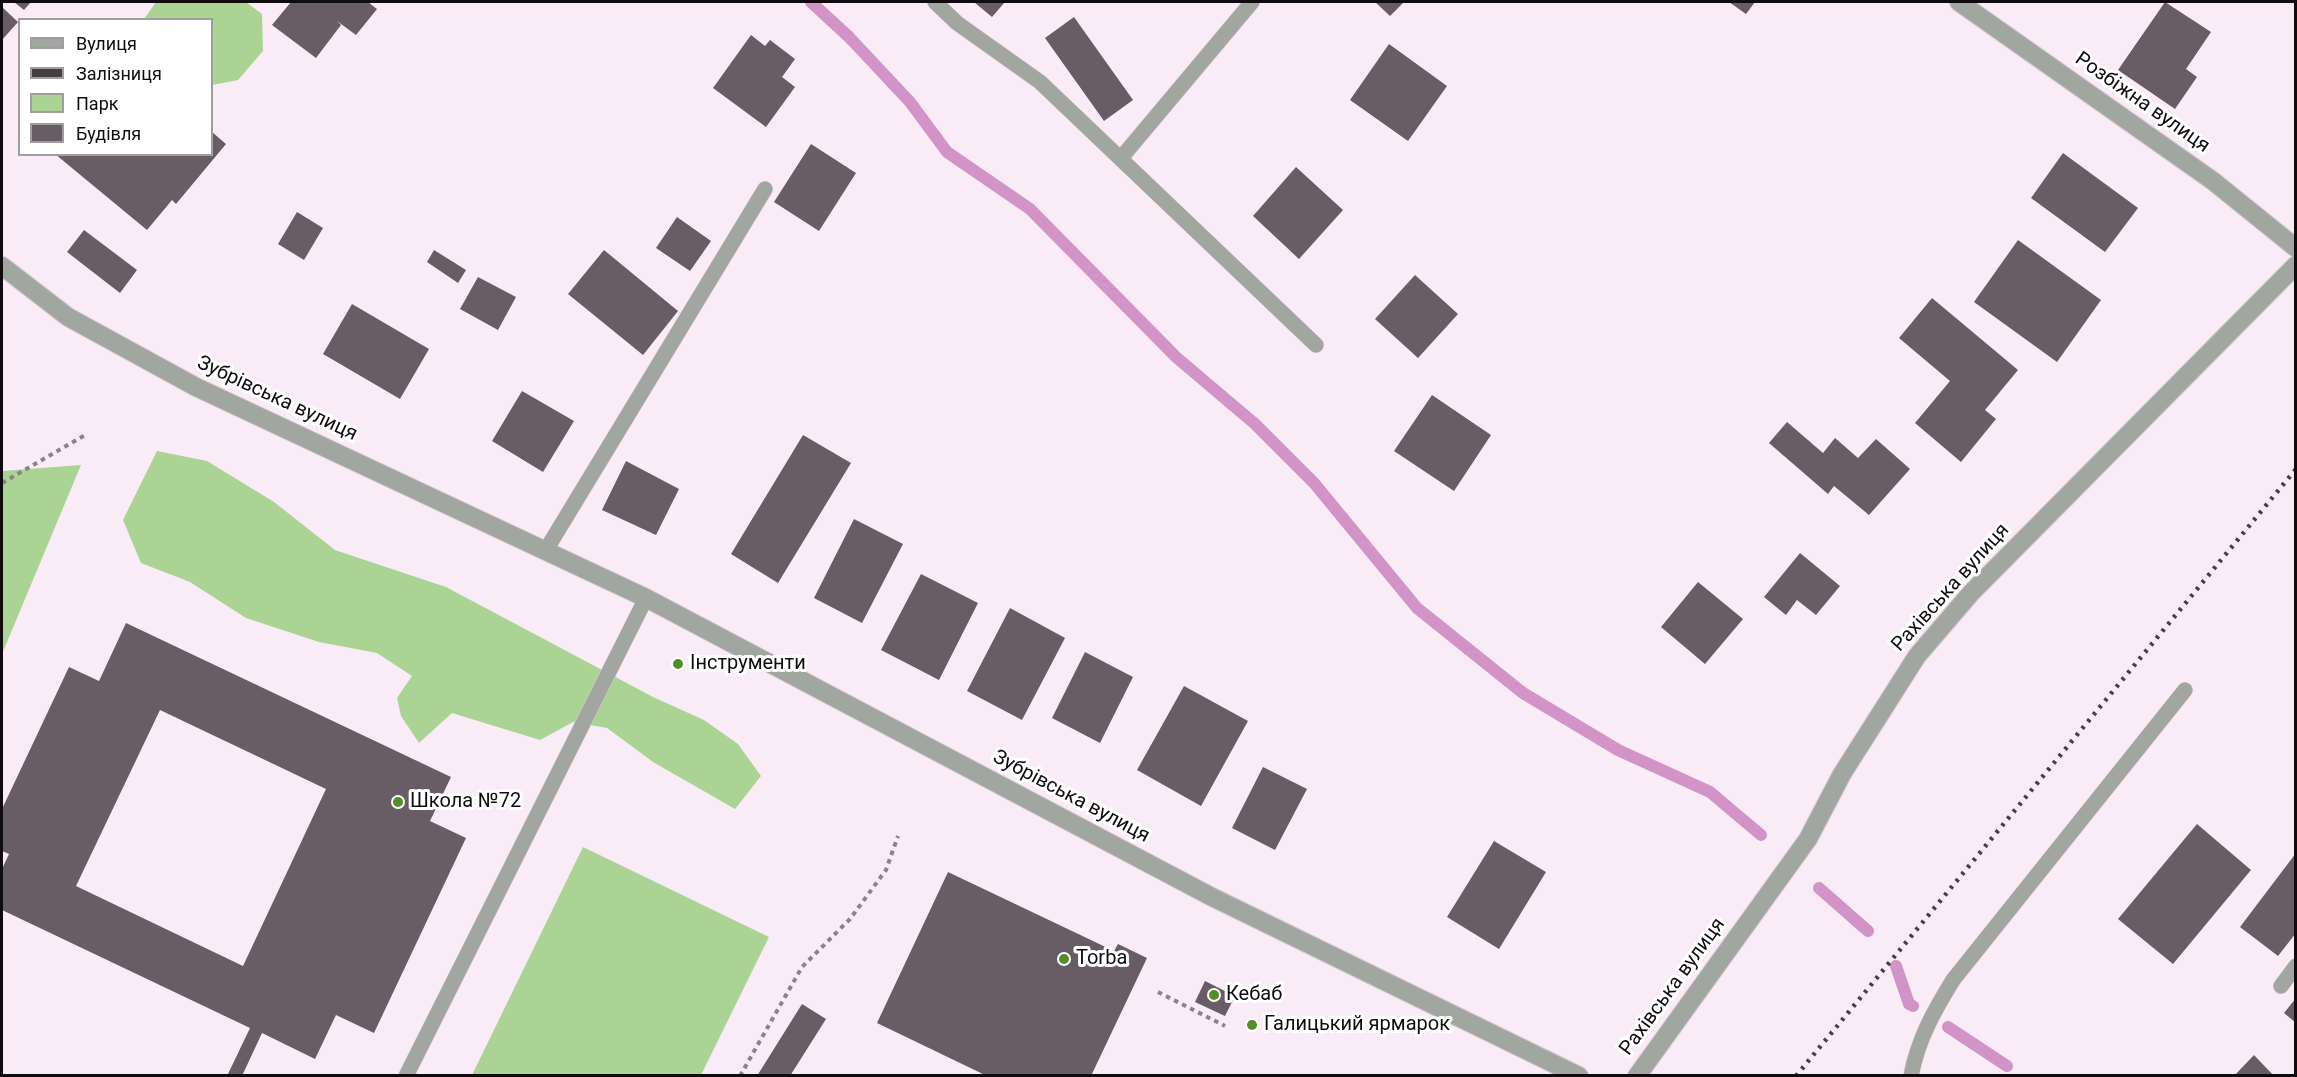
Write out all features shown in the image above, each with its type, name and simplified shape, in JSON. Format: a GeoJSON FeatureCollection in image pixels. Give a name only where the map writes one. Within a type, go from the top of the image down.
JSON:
{"type":"FeatureCollection","features":[{"type":"Feature","properties":{"kind":"street","name":"Розбіжна вулиця"},"geometry":{"type":"LineString","coordinates":[[1959,2],[2213,181],[2295,248]]}},
{"type":"Feature","properties":{"kind":"street","name":"Рахівська вулиця"},"geometry":{"type":"LineString","coordinates":[[1637,1076],[1808,840],[1842,774],[1917,656],[1971,593],[2295,265]]}},
{"type":"Feature","properties":{"kind":"street","name":"Зубрівська вулиця"},"geometry":{"type":"LineString","coordinates":[[2,266],[68,317],[196,387],[646,598],[1212,897],[1579,1076]]}},
{"type":"Feature","properties":{"kind":"lane"},"geometry":{"type":"LineString","coordinates":[[935,2],[957,23],[1040,82],[1316,345]]}},
{"type":"Feature","properties":{"kind":"lane"},"geometry":{"type":"LineString","coordinates":[[1121,158],[1252,2]]}},
{"type":"Feature","properties":{"kind":"lane"},"geometry":{"type":"LineString","coordinates":[[546,550],[765,189]]}},
{"type":"Feature","properties":{"kind":"lane"},"geometry":{"type":"LineString","coordinates":[[406,1076],[646,598]]}},
{"type":"Feature","properties":{"kind":"lane"},"geometry":{"type":"LineString","coordinates":[[1911,1076],[1916,1050],[1927,1024],[1953,980],[2185,690]]}},
{"type":"Feature","properties":{"kind":"lane"},"geometry":{"type":"LineString","coordinates":[[2281,986],[2295,966]]}},
{"type":"Feature","properties":{"kind":"path"},"geometry":{"type":"LineString","coordinates":[[2,483],[85,435]]}},
{"type":"Feature","properties":{"kind":"path"},"geometry":{"type":"LineString","coordinates":[[740,1076],[802,967],[850,919],[886,870],[898,836]]}},
{"type":"Feature","properties":{"kind":"path"},"geometry":{"type":"LineString","coordinates":[[1158,992],[1225,1026]]}},
{"type":"Feature","properties":{"kind":"green space"},"geometry":{"type":"Polygon","coordinates":[[[156,2],[246,2],[262,14],[263,51],[238,80],[213,85],[213,18],[145,18],[156,2]]]}},
{"type":"Feature","properties":{"kind":"green space"},"geometry":{"type":"Polygon","coordinates":[[[157,451],[207,461],[274,502],[335,550],[446,587],[653,697],[704,720],[738,744],[761,776],[735,809],[653,762],[607,728],[573,722],[540,740],[452,713],[419,743],[401,716],[397,698],[412,676],[377,653],[319,642],[246,618],[190,582],[141,563],[123,520],[157,451]]]}},
{"type":"Feature","properties":{"kind":"green space"},"geometry":{"type":"Polygon","coordinates":[[[81,465],[2,654],[2,471],[81,465]]]}},
{"type":"Feature","properties":{"kind":"green space"},"geometry":{"type":"Polygon","coordinates":[[[583,847],[769,937],[701,1075],[472,1075],[583,847]]]}},
{"type":"Feature","properties":{"kind":"building"},"geometry":{"type":"Polygon","coordinates":[[[14,2],[31,2],[24,10],[14,2]]]}},
{"type":"Feature","properties":{"kind":"building"},"geometry":{"type":"Polygon","coordinates":[[[291,2],[368,2],[377,9],[356,35],[337,21],[341,25],[316,58],[272,25],[291,2]]]}},
{"type":"Feature","properties":{"kind":"building"},"geometry":{"type":"Polygon","coordinates":[[[974,2],[1005,2],[992,17],[974,2]]]}},
{"type":"Feature","properties":{"kind":"building"},"geometry":{"type":"Polygon","coordinates":[[[1375,2],[1404,2],[1390,16],[1375,2]]]}},
{"type":"Feature","properties":{"kind":"building"},"geometry":{"type":"Polygon","coordinates":[[[1729,2],[1755,2],[1746,14],[1729,2]]]}},
{"type":"Feature","properties":{"kind":"building"},"geometry":{"type":"Polygon","coordinates":[[[2165,2],[2211,32],[2186,69],[2197,77],[2175,109],[2118,70],[2165,2]]]}},
{"type":"Feature","properties":{"kind":"building"},"geometry":{"type":"Polygon","coordinates":[[[2,7],[18,22],[2,40],[2,7]]]}},
{"type":"Feature","properties":{"kind":"building"},"geometry":{"type":"Polygon","coordinates":[[[1074,17],[1133,100],[1104,121],[1045,38],[1074,17]]]}},
{"type":"Feature","properties":{"kind":"building"},"geometry":{"type":"Polygon","coordinates":[[[751,35],[765,46],[770,40],[795,59],[782,77],[795,87],[766,127],[713,88],[751,35]]]}},
{"type":"Feature","properties":{"kind":"building"},"geometry":{"type":"Polygon","coordinates":[[[1389,44],[1447,86],[1408,141],[1350,100],[1389,44]]]}},
{"type":"Feature","properties":{"kind":"building"},"geometry":{"type":"Polygon","coordinates":[[[213,133],[226,144],[176,204],[172,200],[147,230],[57,156],[213,156],[213,133]]]}},
{"type":"Feature","properties":{"kind":"building"},"geometry":{"type":"Polygon","coordinates":[[[811,144],[856,173],[819,231],[774,202],[811,144]]]}},
{"type":"Feature","properties":{"kind":"building"},"geometry":{"type":"Polygon","coordinates":[[[2063,153],[2138,208],[2105,252],[2031,198],[2063,153]]]}},
{"type":"Feature","properties":{"kind":"building"},"geometry":{"type":"Polygon","coordinates":[[[1296,167],[1343,210],[1299,259],[1253,216],[1296,167]]]}},
{"type":"Feature","properties":{"kind":"building"},"geometry":{"type":"Polygon","coordinates":[[[297,212],[323,228],[304,260],[278,244],[297,212]]]}},
{"type":"Feature","properties":{"kind":"building"},"geometry":{"type":"Polygon","coordinates":[[[677,217],[711,241],[690,271],[656,248],[677,217]]]}},
{"type":"Feature","properties":{"kind":"building"},"geometry":{"type":"Polygon","coordinates":[[[84,230],[137,270],[120,293],[67,252],[84,230]]]}},
{"type":"Feature","properties":{"kind":"building"},"geometry":{"type":"Polygon","coordinates":[[[2018,240],[2101,300],[2057,362],[1974,302],[2018,240]]]}},
{"type":"Feature","properties":{"kind":"building"},"geometry":{"type":"Polygon","coordinates":[[[434,250],[466,270],[458,283],[427,262],[434,250]]]}},
{"type":"Feature","properties":{"kind":"building"},"geometry":{"type":"Polygon","coordinates":[[[604,250],[678,311],[643,355],[568,294],[604,250]]]}},
{"type":"Feature","properties":{"kind":"building"},"geometry":{"type":"Polygon","coordinates":[[[1415,275],[1458,314],[1418,358],[1375,319],[1415,275]]]}},
{"type":"Feature","properties":{"kind":"building"},"geometry":{"type":"Polygon","coordinates":[[[478,277],[516,297],[498,330],[460,309],[478,277]]]}},
{"type":"Feature","properties":{"kind":"building"},"geometry":{"type":"Polygon","coordinates":[[[1932,298],[2018,370],[1985,410],[1996,419],[1961,462],[1915,423],[1950,381],[1899,338],[1932,298]]]}},
{"type":"Feature","properties":{"kind":"building"},"geometry":{"type":"Polygon","coordinates":[[[352,304],[429,349],[400,399],[323,354],[352,304]]]}},
{"type":"Feature","properties":{"kind":"building"},"geometry":{"type":"Polygon","coordinates":[[[522,391],[574,421],[543,472],[492,441],[522,391]]]}},
{"type":"Feature","properties":{"kind":"building"},"geometry":{"type":"Polygon","coordinates":[[[1432,395],[1491,435],[1454,491],[1394,451],[1432,395]]]}},
{"type":"Feature","properties":{"kind":"building"},"geometry":{"type":"Polygon","coordinates":[[[1787,422],[1823,453],[1835,438],[1858,458],[1876,439],[1910,469],[1869,515],[1834,486],[1828,494],[1769,443],[1787,422]]]}},
{"type":"Feature","properties":{"kind":"building"},"geometry":{"type":"Polygon","coordinates":[[[803,435],[851,463],[778,583],[731,554],[803,435]]]}},
{"type":"Feature","properties":{"kind":"building"},"geometry":{"type":"Polygon","coordinates":[[[626,461],[679,489],[656,535],[602,510],[626,461]]]}},
{"type":"Feature","properties":{"kind":"building"},"geometry":{"type":"Polygon","coordinates":[[[854,519],[903,544],[862,623],[814,598],[854,519]]]}},
{"type":"Feature","properties":{"kind":"building"},"geometry":{"type":"Polygon","coordinates":[[[1800,553],[1840,586],[1816,615],[1797,600],[1786,615],[1764,597],[1800,553]]]}},
{"type":"Feature","properties":{"kind":"building"},"geometry":{"type":"Polygon","coordinates":[[[921,574],[978,603],[939,680],[881,650],[921,574]]]}},
{"type":"Feature","properties":{"kind":"building"},"geometry":{"type":"Polygon","coordinates":[[[1698,582],[1743,619],[1705,664],[1661,627],[1698,582]]]}},
{"type":"Feature","properties":{"kind":"building"},"geometry":{"type":"Polygon","coordinates":[[[1010,608],[1065,638],[1022,720],[967,691],[1010,608]]]}},
{"type":"Feature","properties":{"kind":"building"},"geometry":{"type":"Polygon","coordinates":[[[126,623],[451,777],[430,821],[466,838],[374,1033],[336,1015],[315,1059],[262,1033],[242,1076],[227,1076],[250,1028],[2,910],[2,869],[9,854],[2,851],[2,809],[69,667],[99,681],[126,623]],[[160,710],[76,886],[243,966],[326,789],[160,710]]]}},
{"type":"Feature","properties":{"kind":"building"},"geometry":{"type":"Polygon","coordinates":[[[1085,652],[1133,677],[1100,743],[1052,718],[1085,652]]]}},
{"type":"Feature","properties":{"kind":"building"},"geometry":{"type":"Polygon","coordinates":[[[1184,686],[1248,721],[1201,806],[1137,770],[1184,686]]]}},
{"type":"Feature","properties":{"kind":"building"},"geometry":{"type":"Polygon","coordinates":[[[1263,767],[1307,789],[1275,850],[1232,828],[1263,767]]]}},
{"type":"Feature","properties":{"kind":"building"},"geometry":{"type":"Polygon","coordinates":[[[2197,824],[2251,870],[2173,964],[2118,919],[2197,824]]]}},
{"type":"Feature","properties":{"kind":"building"},"geometry":{"type":"Polygon","coordinates":[[[1494,841],[1546,872],[1499,949],[1447,917],[1494,841]]]}},
{"type":"Feature","properties":{"kind":"building"},"geometry":{"type":"Polygon","coordinates":[[[2296,853],[2296,933],[2278,956],[2240,927],[2296,853]]]}},
{"type":"Feature","properties":{"kind":"building"},"geometry":{"type":"Polygon","coordinates":[[[948,872],[1114,951],[1118,944],[1147,958],[1091,1076],[987,1076],[877,1023],[948,872]]]}},
{"type":"Feature","properties":{"kind":"building"},"geometry":{"type":"Polygon","coordinates":[[[1205,981],[1235,996],[1225,1016],[1195,1002],[1205,981]]]}},
{"type":"Feature","properties":{"kind":"building"},"geometry":{"type":"Polygon","coordinates":[[[2296,998],[2296,1023],[2284,1013],[2296,998]]]}},
{"type":"Feature","properties":{"kind":"building"},"geometry":{"type":"Polygon","coordinates":[[[802,1004],[826,1019],[790,1076],[757,1076],[802,1004]]]}},
{"type":"Feature","properties":{"kind":"building"},"geometry":{"type":"Polygon","coordinates":[[[2254,1055],[2274,1076],[2234,1076],[2254,1055]]]}},
{"type":"Feature","properties":{"kind":"waterway"},"geometry":{"type":"LineString","coordinates":[[811,2],[849,37],[910,102],[947,152],[1030,209],[1176,357],[1255,424],[1314,483],[1417,608],[1523,693],[1618,750],[1710,792],[1761,835]]}},
{"type":"Feature","properties":{"kind":"waterway"},"geometry":{"type":"LineString","coordinates":[[1819,888],[1868,931]]}},
{"type":"Feature","properties":{"kind":"waterway"},"geometry":{"type":"LineString","coordinates":[[1896,966],[1909,1004],[1913,1006]]}},
{"type":"Feature","properties":{"kind":"waterway"},"geometry":{"type":"LineString","coordinates":[[1948,1027],[2007,1066]]}},
{"type":"Feature","properties":{"kind":"railway"},"geometry":{"type":"LineString","coordinates":[[1796,1076],[2296,469]]}},
{"type":"Feature","properties":{"kind":"place","name":"Інструменти"},"geometry":{"type":"Point","coordinates":[678,664]}},
{"type":"Feature","properties":{"kind":"place","name":"Школа №72"},"geometry":{"type":"Point","coordinates":[398,802]}},
{"type":"Feature","properties":{"kind":"place","name":"Torba"},"geometry":{"type":"Point","coordinates":[1064,959]}},
{"type":"Feature","properties":{"kind":"place","name":"Кебаб"},"geometry":{"type":"Point","coordinates":[1214,995]}},
{"type":"Feature","properties":{"kind":"place","name":"Галицький ярмарок"},"geometry":{"type":"Point","coordinates":[1252,1025]}}]}
